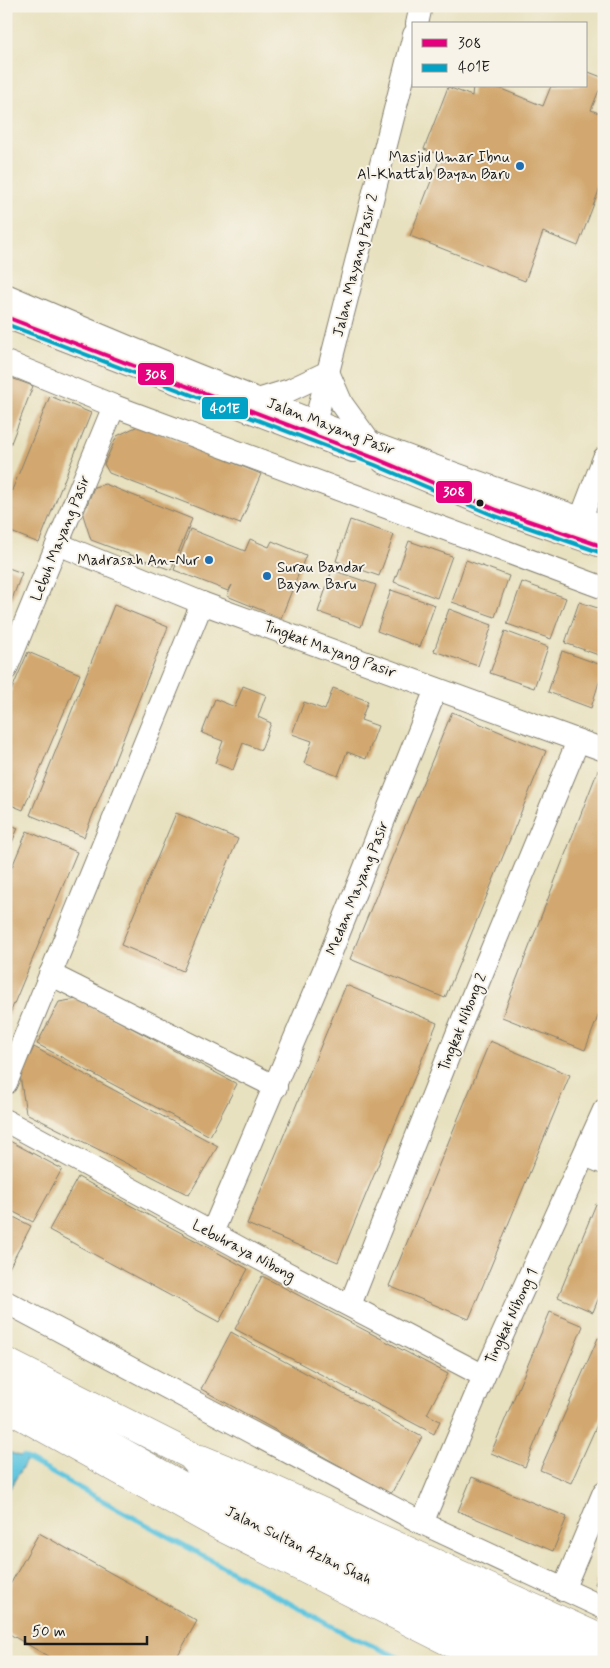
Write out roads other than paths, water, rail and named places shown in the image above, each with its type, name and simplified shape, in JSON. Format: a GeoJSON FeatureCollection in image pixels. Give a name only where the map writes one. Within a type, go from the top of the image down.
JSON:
{"type":"FeatureCollection","features":[{"type":"Feature","properties":{"kind":"main road","name":"Jalan Sultan Azlan Shah"},"geometry":{"type":"LineString","coordinates":[[6,1362],[190,1455],[250,1478],[604,1640]]}},
{"type":"Feature","properties":{"kind":"main road","name":"Jalan Sultan Azlan Shah"},"geometry":{"type":"LineString","coordinates":[[6,1387],[250,1524],[453,1606],[600,1662]]}},
{"type":"Feature","properties":{"kind":"main road","name":"Jalan Sultan Azlan Shah"},"geometry":{"type":"LineString","coordinates":[[6,1407],[225,1529],[489,1662]]}},
{"type":"Feature","properties":{"kind":"main road","name":"Jalan Sultan Azlan Shah"},"geometry":{"type":"LineString","coordinates":[[190,1455],[207,1474],[453,1606],[545,1662]]}},
{"type":"Feature","properties":{"kind":"street"},"geometry":{"type":"LineString","coordinates":[[417,22],[421,6]]}},
{"type":"Feature","properties":{"kind":"street","name":"Jalan Mayang Pasir 2"},"geometry":{"type":"LineString","coordinates":[[313,428],[412,43]]}},
{"type":"Feature","properties":{"kind":"street","name":"Jalan Mayang Pasir"},"geometry":{"type":"LineString","coordinates":[[13,301],[261,399],[377,460],[497,510],[604,547]]}},
{"type":"Feature","properties":{"kind":"street","name":"Jalan Mayang Pasir"},"geometry":{"type":"LineString","coordinates":[[13,301],[313,428],[368,441],[604,526]]}},
{"type":"Feature","properties":{"kind":"street"},"geometry":{"type":"LineString","coordinates":[[6,362],[114,406],[604,588]]}},
{"type":"Feature","properties":{"kind":"street"},"geometry":{"type":"LineString","coordinates":[[261,399],[290,390],[328,372],[342,404],[368,441]]}},
{"type":"Feature","properties":{"kind":"street","name":"Lebuh Mayang Pasir"},"geometry":{"type":"LineString","coordinates":[[6,669],[114,406]]}},
{"type":"Feature","properties":{"kind":"street"},"geometry":{"type":"LineString","coordinates":[[581,518],[604,458]]}},
{"type":"Feature","properties":{"kind":"street","name":"Tingkat Mayang Pasir"},"geometry":{"type":"LineString","coordinates":[[58,544],[202,603],[604,750]]}},
{"type":"Feature","properties":{"kind":"street"},"geometry":{"type":"LineString","coordinates":[[6,1083],[202,603]]}},
{"type":"Feature","properties":{"kind":"street","name":"Medan Mayang Pasir"},"geometry":{"type":"LineString","coordinates":[[212,1233],[276,1087],[436,688]]}},
{"type":"Feature","properties":{"kind":"street","name":"Tingkat Nibong 2"},"geometry":{"type":"LineString","coordinates":[[350,1305],[463,1019],[578,741]]}},
{"type":"Feature","properties":{"kind":"street"},"geometry":{"type":"LineString","coordinates":[[50,974],[276,1087]]}},
{"type":"Feature","properties":{"kind":"street","name":"Tingkat Nibong 1"},"geometry":{"type":"LineString","coordinates":[[422,1524],[484,1376],[594,1159],[604,1110]]}},
{"type":"Feature","properties":{"kind":"street","name":"Lebuhraya Nibong"},"geometry":{"type":"LineString","coordinates":[[6,1121],[212,1233],[484,1376]]}},
{"type":"Feature","properties":{"kind":"street"},"geometry":{"type":"LineString","coordinates":[[6,1302],[422,1524],[604,1608]]}},
{"type":"Feature","properties":{"kind":"street"},"geometry":{"type":"LineString","coordinates":[[563,1590],[604,1492]]}},
{"type":"Feature","properties":{"kind":"water"},"geometry":{"type":"Polygon","coordinates":[[[6,1451],[27,1459],[6,1495],[6,1451]]]}},
{"type":"Feature","properties":{"kind":"waterway"},"geometry":{"type":"LineString","coordinates":[[23,1457],[346,1634],[409,1662]]}},
{"type":"Feature","properties":{"kind":"place","name":"Masjid Umar Ibnu Al-Khattab Bayan Baru"},"geometry":{"type":"Point","coordinates":[520,166]}},
{"type":"Feature","properties":{"kind":"place","name":"Madrasah An-Nur"},"geometry":{"type":"Point","coordinates":[209,560]}},
{"type":"Feature","properties":{"kind":"place","name":"Surau Bandar Bayan Baru"},"geometry":{"type":"Point","coordinates":[267,576]}}]}
